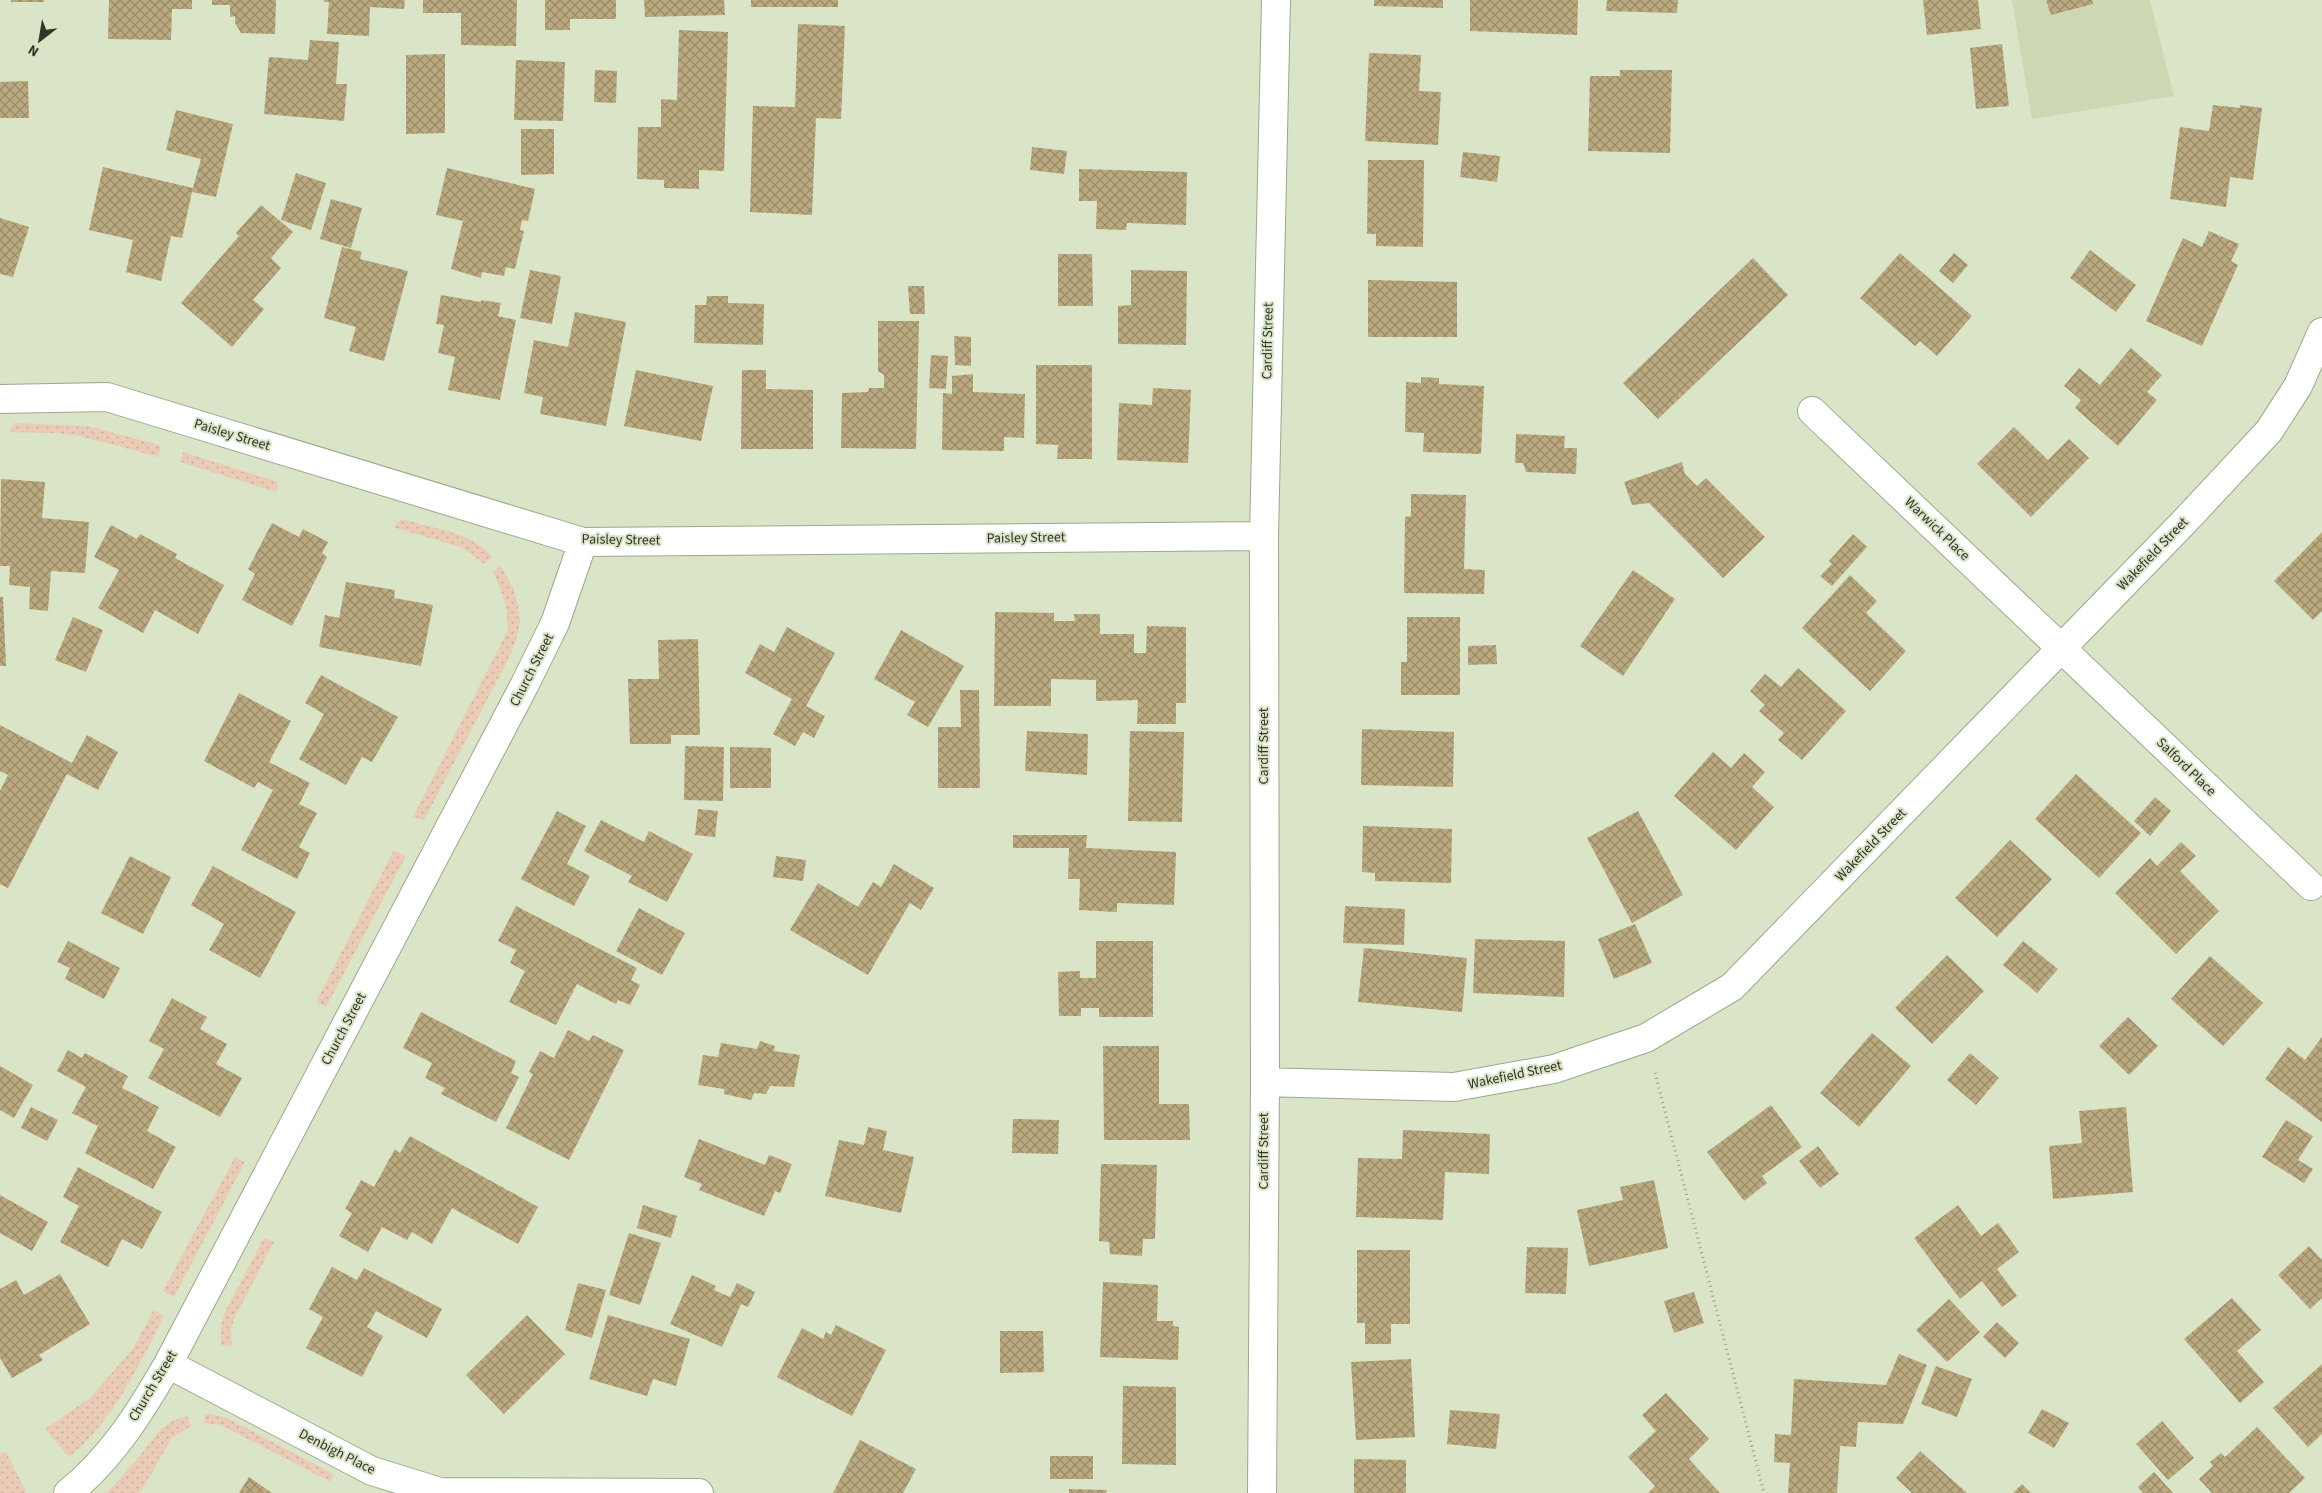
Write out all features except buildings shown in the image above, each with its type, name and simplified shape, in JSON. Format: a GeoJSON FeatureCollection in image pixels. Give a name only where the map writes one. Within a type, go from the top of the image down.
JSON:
{"type":"FeatureCollection","features":[{"type":"Feature","properties":{"kind":"street","name":"Cardiff Street"},"geometry":{"type":"LineString","coordinates":[[1262,1493],[1265,1082],[1264,536],[1276,0]]}},
{"type":"Feature","properties":{"kind":"street","name":"Wakefield Street"},"geometry":{"type":"LineString","coordinates":[[1265,1082],[1454,1088],[1554,1069],[1646,1038],[1732,987],[2185,521],[2269,431],[2298,386],[2322,332]]}},
{"type":"Feature","properties":{"kind":"street","name":"Paisley Street"},"geometry":{"type":"LineString","coordinates":[[0,399],[107,397],[583,542],[1264,536]]}},
{"type":"Feature","properties":{"kind":"street","name":"Warwick Place"},"geometry":{"type":"LineString","coordinates":[[1812,411],[2061,648]]}},
{"type":"Feature","properties":{"kind":"street","name":"Church Street"},"geometry":{"type":"LineString","coordinates":[[68,1493],[118,1443],[168,1364],[525,684],[555,623],[583,542]]}},
{"type":"Feature","properties":{"kind":"street","name":"Salford Place"},"geometry":{"type":"LineString","coordinates":[[2061,648],[2311,886]]}},
{"type":"Feature","properties":{"kind":"street","name":"Denbigh Place"},"geometry":{"type":"LineString","coordinates":[[168,1364],[372,1471],[440,1492],[700,1493]]}},
{"type":"Feature","properties":{"kind":"path"},"geometry":{"type":"LineString","coordinates":[[1646,1038],[1764,1493]]}},
{"type":"Feature","properties":{"kind":"shaded area"},"geometry":{"type":"Polygon","coordinates":[[[2012,0],[2150,0],[2174,96],[2032,119],[2012,0]]]}},
{"type":"Feature","properties":{"kind":"shaded area"},"geometry":{"type":"Polygon","coordinates":[[[14,423],[87,426],[160,445],[159,457],[80,436],[55,433],[9,432],[14,423]]]}},
{"type":"Feature","properties":{"kind":"shaded area"},"geometry":{"type":"Polygon","coordinates":[[[183,452],[278,482],[276,492],[180,462],[183,452]]]}},
{"type":"Feature","properties":{"kind":"shaded area"},"geometry":{"type":"Polygon","coordinates":[[[402,519],[463,536],[484,549],[492,557],[484,564],[463,548],[393,527],[402,519]]]}},
{"type":"Feature","properties":{"kind":"shaded area"},"geometry":{"type":"Polygon","coordinates":[[[500,565],[514,590],[518,605],[520,621],[517,637],[511,654],[424,820],[413,817],[508,630],[504,600],[493,573],[500,565]]]}},
{"type":"Feature","properties":{"kind":"shaded area"},"geometry":{"type":"Polygon","coordinates":[[[394,850],[406,856],[326,1007],[316,1002],[394,850]]]}},
{"type":"Feature","properties":{"kind":"shaded area"},"geometry":{"type":"Polygon","coordinates":[[[235,1157],[245,1162],[174,1297],[163,1291],[235,1157]]]}},
{"type":"Feature","properties":{"kind":"shaded area"},"geometry":{"type":"Polygon","coordinates":[[[264,1238],[274,1242],[234,1319],[231,1330],[232,1345],[221,1346],[221,1328],[224,1314],[264,1238]]]}},
{"type":"Feature","properties":{"kind":"shaded area"},"geometry":{"type":"Polygon","coordinates":[[[154,1310],[164,1316],[135,1373],[99,1427],[69,1457],[45,1429],[90,1398],[132,1350],[154,1310]]]}},
{"type":"Feature","properties":{"kind":"shaded area"},"geometry":{"type":"Polygon","coordinates":[[[205,1413],[227,1418],[333,1474],[331,1482],[221,1425],[204,1423],[205,1413]]]}},
{"type":"Feature","properties":{"kind":"shaded area"},"geometry":{"type":"Polygon","coordinates":[[[187,1416],[191,1426],[172,1438],[140,1493],[107,1493],[161,1429],[172,1421],[187,1416]]]}},
{"type":"Feature","properties":{"kind":"shaded area"},"geometry":{"type":"Polygon","coordinates":[[[6,1452],[26,1492],[24,1493],[0,1493],[0,1454],[6,1452]]]}}]}
